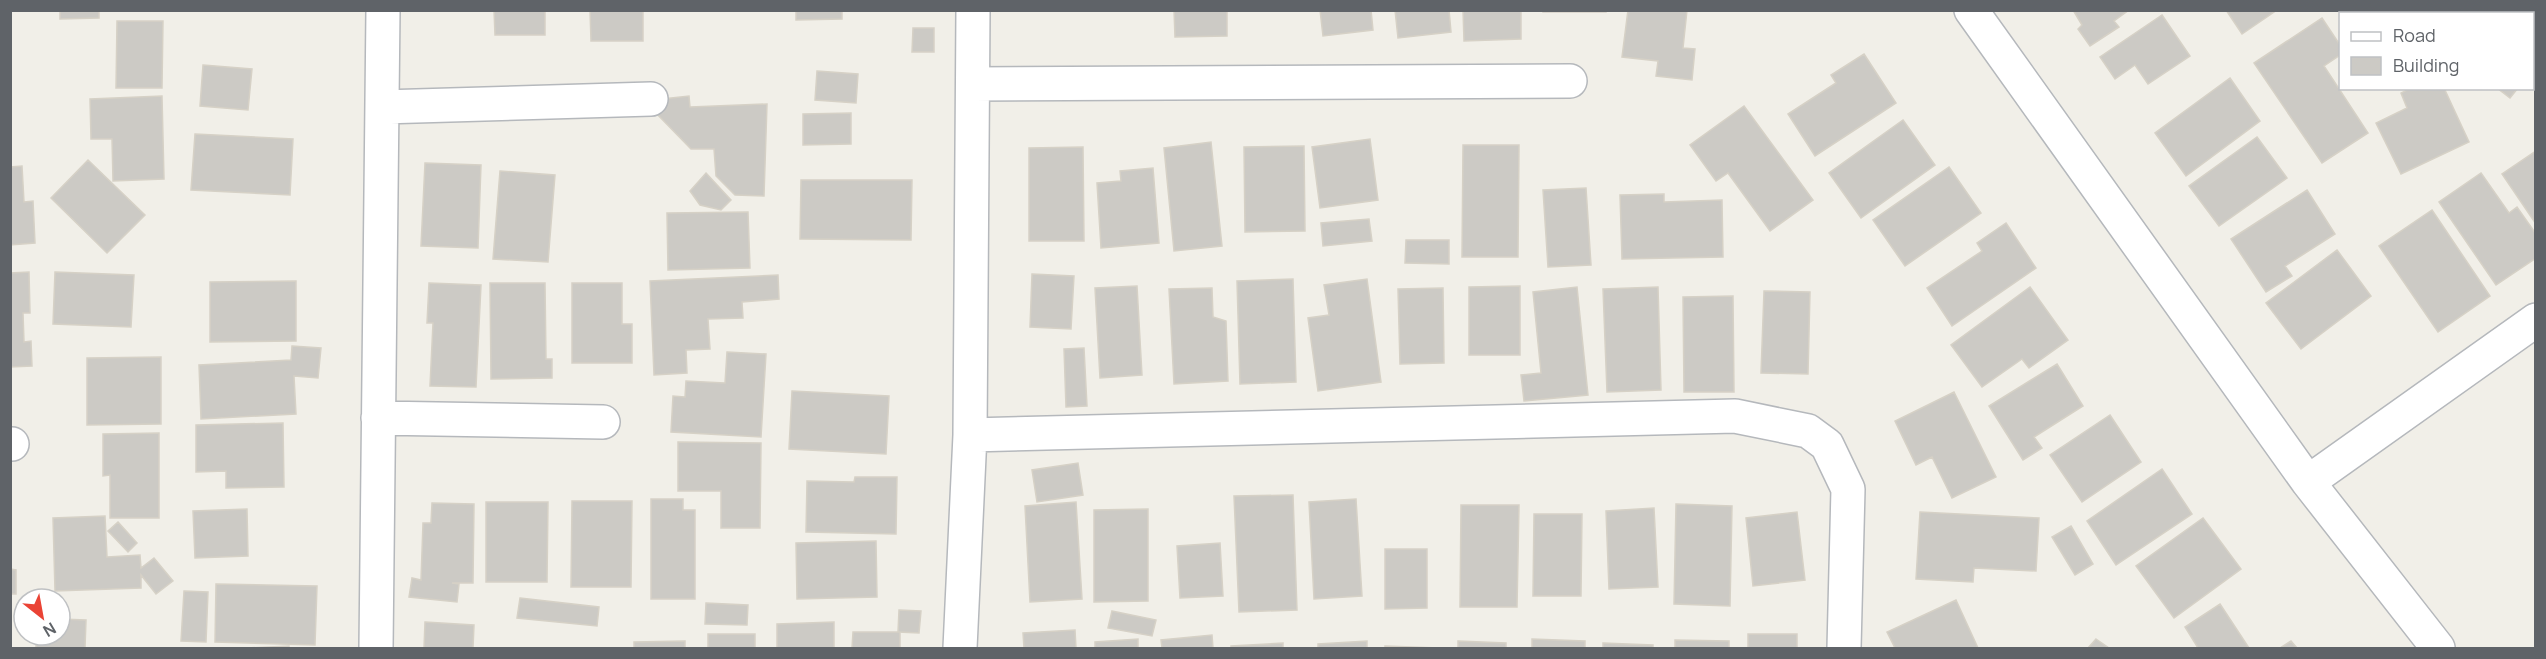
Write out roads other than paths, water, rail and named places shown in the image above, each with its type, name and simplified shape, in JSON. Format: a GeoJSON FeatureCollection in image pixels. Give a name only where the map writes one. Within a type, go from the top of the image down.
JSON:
{"type":"FeatureCollection","features":[{"type":"Feature","properties":{"kind":"street"},"geometry":{"type":"LineString","coordinates":[[376,648],[383,10]]}},
{"type":"Feature","properties":{"kind":"street"},"geometry":{"type":"LineString","coordinates":[[960,648],[970,435],[973,10]]}},
{"type":"Feature","properties":{"kind":"street"},"geometry":{"type":"LineString","coordinates":[[1971,10],[2308,483],[2438,648]]}},
{"type":"Feature","properties":{"kind":"street"},"geometry":{"type":"LineString","coordinates":[[973,84],[1570,81]]}},
{"type":"Feature","properties":{"kind":"street"},"geometry":{"type":"LineString","coordinates":[[382,107],[651,99]]}},
{"type":"Feature","properties":{"kind":"street"},"geometry":{"type":"LineString","coordinates":[[2308,483],[2535,320]]}},
{"type":"Feature","properties":{"kind":"street"},"geometry":{"type":"LineString","coordinates":[[970,435],[1735,416],[1808,431],[1827,445],[1848,489],[1844,648]]}},
{"type":"Feature","properties":{"kind":"street"},"geometry":{"type":"LineString","coordinates":[[378,418],[603,422]]}}]}
